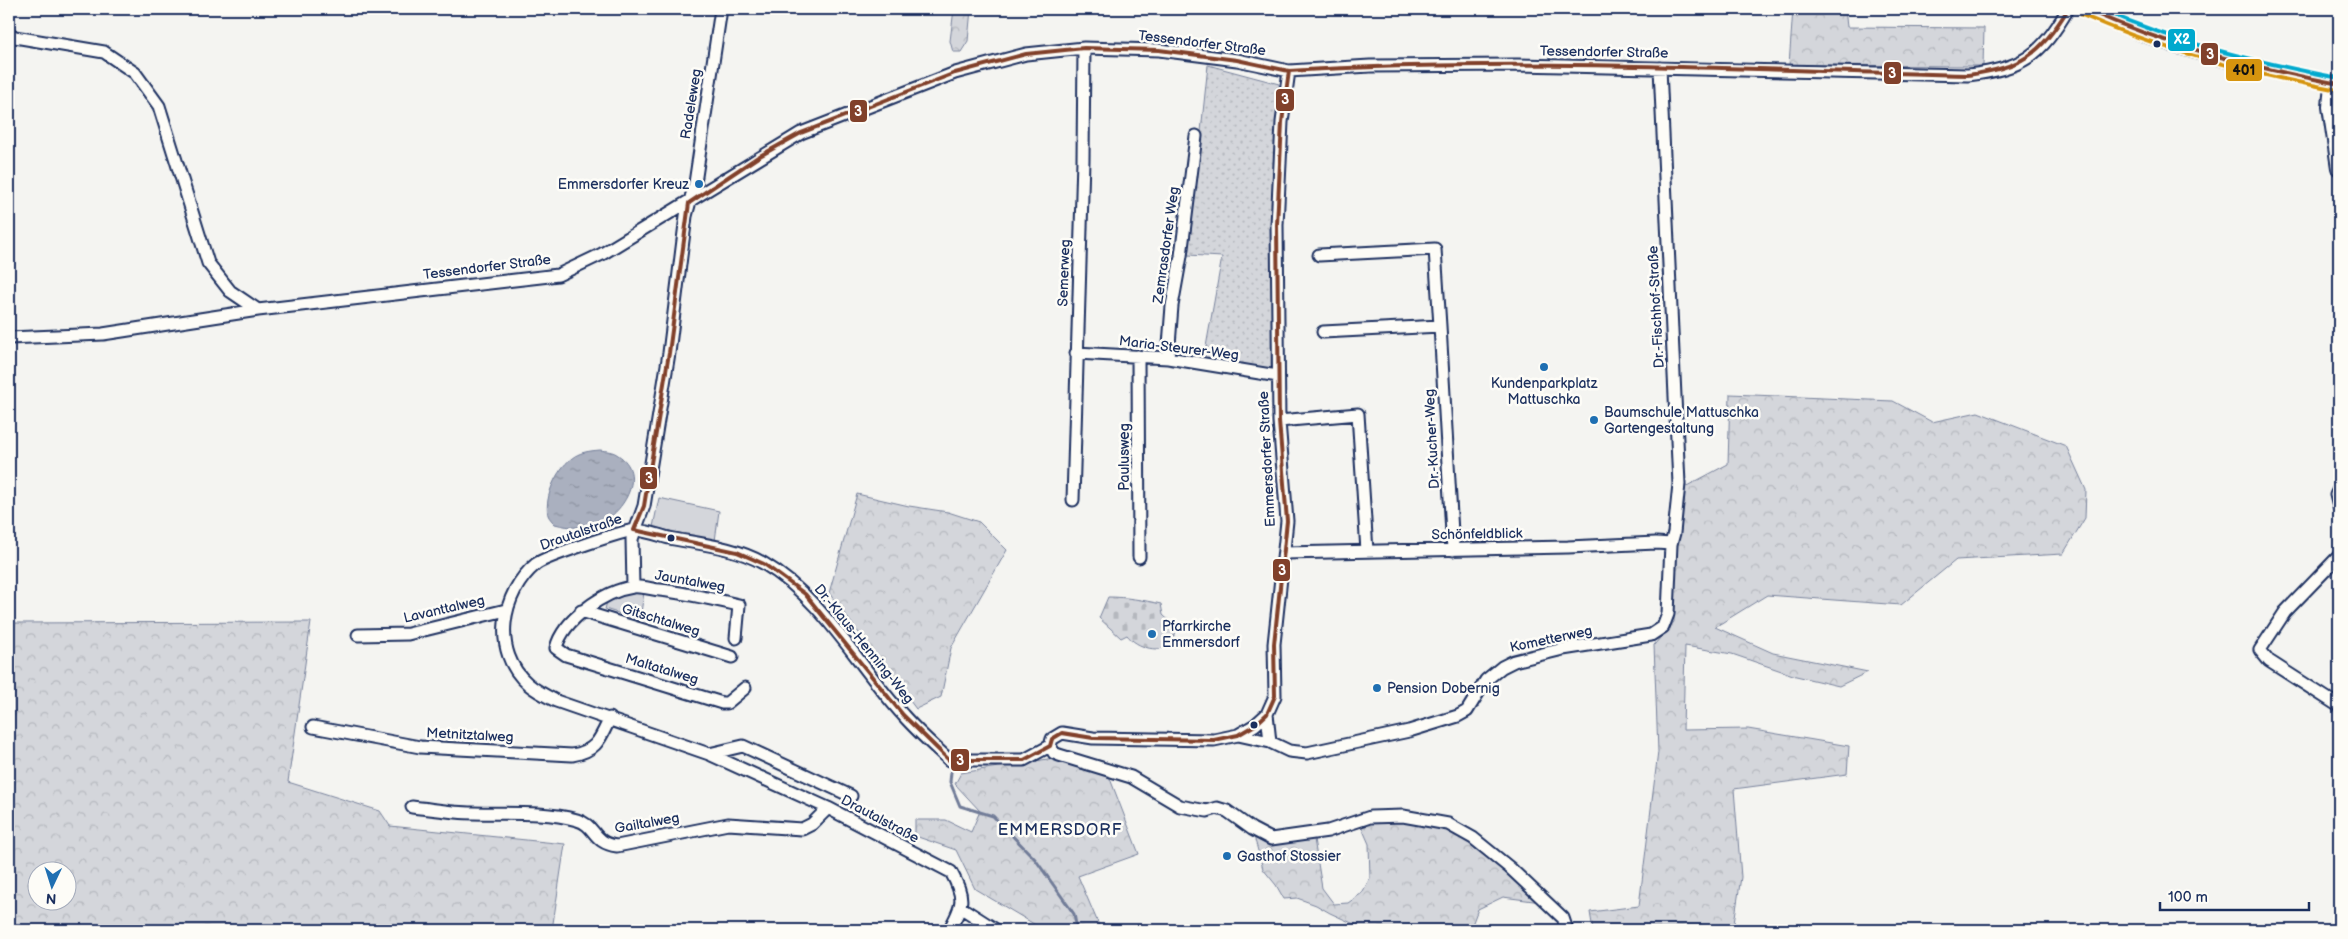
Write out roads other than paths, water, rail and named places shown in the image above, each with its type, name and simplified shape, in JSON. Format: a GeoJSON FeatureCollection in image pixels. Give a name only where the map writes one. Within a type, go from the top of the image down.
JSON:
{"type":"FeatureCollection","features":[{"type":"Feature","properties":{"kind":"main road"},"geometry":{"type":"LineString","coordinates":[[2085,9],[2199,54],[2335,83],[2330,107],[2339,168]]}},
{"type":"Feature","properties":{"kind":"street","name":"Radeleweg"},"geometry":{"type":"LineString","coordinates":[[689,203],[696,183],[721,9]]}},
{"type":"Feature","properties":{"kind":"street","name":"Tessendorfer Straße"},"geometry":{"type":"LineString","coordinates":[[9,338],[103,334],[258,310],[558,275],[602,254],[689,203],[758,157],[800,132],[955,73],[1026,54],[1084,48],[1159,50],[1237,60],[1289,71],[1380,66],[1517,65],[1968,74],[1997,71],[2016,65],[2037,52],[2053,34],[2068,9]]}},
{"type":"Feature","properties":{"kind":"street"},"geometry":{"type":"LineString","coordinates":[[9,36],[104,52],[135,73],[159,106],[208,263],[230,291],[258,310]]}},
{"type":"Feature","properties":{"kind":"street","name":"Semerweg"},"geometry":{"type":"LineString","coordinates":[[1073,500],[1083,160],[1084,48]]}},
{"type":"Feature","properties":{"kind":"street","name":"Dr.-Fischhof-Straße"},"geometry":{"type":"LineString","coordinates":[[1660,68],[1679,484],[1674,533],[1671,544]]}},
{"type":"Feature","properties":{"kind":"street","name":"Emmersdorfer Straße"},"geometry":{"type":"LineString","coordinates":[[1267,714],[1276,690],[1274,644],[1286,521],[1279,421],[1277,226],[1280,152],[1289,71]]}},
{"type":"Feature","properties":{"kind":"street","name":"Zemrasdorfer Weg"},"geometry":{"type":"LineString","coordinates":[[1168,358],[1172,306],[1181,256],[1196,136]]}},
{"type":"Feature","properties":{"kind":"street","name":"Drautalstraße"},"geometry":{"type":"LineString","coordinates":[[689,203],[668,363],[644,506],[634,530],[561,553],[538,563],[522,579],[506,610],[504,636],[508,652],[515,668],[526,683],[556,701],[610,718],[709,754],[828,808],[951,872],[962,892],[960,906]]}},
{"type":"Feature","properties":{"kind":"street","name":"Dr.-Kucher-Weg"},"geometry":{"type":"LineString","coordinates":[[1319,255],[1435,249],[1453,550]]}},
{"type":"Feature","properties":{"kind":"street"},"geometry":{"type":"LineString","coordinates":[[1323,332],[1440,326]]}},
{"type":"Feature","properties":{"kind":"street","name":"Maria-Steurer-Weg"},"geometry":{"type":"LineString","coordinates":[[1076,353],[1168,358],[1278,376]]}},
{"type":"Feature","properties":{"kind":"street","name":"Paulusweg"},"geometry":{"type":"LineString","coordinates":[[1138,356],[1139,557]]}},
{"type":"Feature","properties":{"kind":"street"},"geometry":{"type":"LineString","coordinates":[[1279,421],[1358,414],[1367,551]]}},
{"type":"Feature","properties":{"kind":"street"},"geometry":{"type":"LineString","coordinates":[[2339,489],[2336,495],[2339,507]]}},
{"type":"Feature","properties":{"kind":"street"},"geometry":{"type":"LineString","coordinates":[[581,611],[602,599],[632,587],[632,539],[634,530]]}},
{"type":"Feature","properties":{"kind":"street","name":"Dr.-Klaus-Henning-Weg"},"geometry":{"type":"LineString","coordinates":[[634,530],[737,552],[772,569],[805,594],[903,715],[949,760],[1024,760],[1050,746]]}},
{"type":"Feature","properties":{"kind":"street","name":"Schönfeldblick"},"geometry":{"type":"LineString","coordinates":[[1284,554],[1671,544]]}},
{"type":"Feature","properties":{"kind":"street","name":"Kometterweg"},"geometry":{"type":"LineString","coordinates":[[1238,735],[1270,742],[1289,751],[1307,753],[1408,731],[1458,716],[1467,711],[1486,680],[1502,667],[1514,661],[1563,649],[1651,635],[1663,627],[1668,614],[1671,544]]}},
{"type":"Feature","properties":{"kind":"street"},"geometry":{"type":"LineString","coordinates":[[2339,556],[2285,612],[2260,650],[2269,662],[2339,706]]}},
{"type":"Feature","properties":{"kind":"street","name":"Jauntalweg"},"geometry":{"type":"LineString","coordinates":[[632,587],[694,594],[738,605],[736,638]]}},
{"type":"Feature","properties":{"kind":"street","name":"Lavanttalweg"},"geometry":{"type":"LineString","coordinates":[[358,635],[408,634],[506,610]]}},
{"type":"Feature","properties":{"kind":"street","name":"Maltatalweg"},"geometry":{"type":"LineString","coordinates":[[581,611],[559,636],[556,648],[566,655],[722,703],[727,703],[745,688]]}},
{"type":"Feature","properties":{"kind":"street","name":"Gitschtalweg"},"geometry":{"type":"LineString","coordinates":[[581,611],[732,657]]}},
{"type":"Feature","properties":{"kind":"street"},"geometry":{"type":"LineString","coordinates":[[1270,742],[1267,714],[1238,735],[1200,741],[1093,738],[1062,733],[1052,740],[1050,746],[1054,753],[1059,755],[1131,777],[1180,806],[1207,811],[1217,808],[1227,810],[1252,829],[1270,839],[1328,830],[1370,817],[1403,816],[1448,824],[1473,838],[1535,890],[1563,918],[1567,930]]}},
{"type":"Feature","properties":{"kind":"street","name":"Metnitztalweg"},"geometry":{"type":"LineString","coordinates":[[313,727],[420,747],[572,755],[592,749],[599,740],[610,718]]}},
{"type":"Feature","properties":{"kind":"street","name":"Drautalstraße"},"geometry":{"type":"LineString","coordinates":[[709,754],[744,746],[851,796]]}},
{"type":"Feature","properties":{"kind":"street","name":"Gailtalweg"},"geometry":{"type":"LineString","coordinates":[[412,807],[470,813],[536,815],[578,820],[587,826],[598,840],[617,846],[728,824],[802,828],[812,824],[828,808]]}},
{"type":"Feature","properties":{"kind":"street"},"geometry":{"type":"LineString","coordinates":[[949,930],[960,912],[960,906]]}},
{"type":"Feature","properties":{"kind":"street"},"geometry":{"type":"LineString","coordinates":[[960,906],[996,930]]}},
{"type":"Feature","properties":{"kind":"water"},"geometry":{"type":"Polygon","coordinates":[[[600,450],[612,452],[627,463],[631,472],[631,482],[624,502],[609,518],[594,525],[578,527],[555,524],[549,516],[547,508],[550,492],[561,469],[577,455],[600,450]]]}},
{"type":"Feature","properties":{"kind":"waterway"},"geometry":{"type":"LineString","coordinates":[[951,772],[950,782],[960,806],[993,816],[1035,859],[1074,914],[1077,930]]}},
{"type":"Feature","properties":{"kind":"place","name":"Emmersdorfer Kreuz"},"geometry":{"type":"Point","coordinates":[699,184]}},
{"type":"Feature","properties":{"kind":"place","name":"Kundenparkplatz Mattuschka"},"geometry":{"type":"Point","coordinates":[1544,367]}},
{"type":"Feature","properties":{"kind":"place","name":"Baumschule Mattuschka Gartengestaltung"},"geometry":{"type":"Point","coordinates":[1594,420]}},
{"type":"Feature","properties":{"kind":"place","name":"Pfarrkirche Emmersdorf"},"geometry":{"type":"Point","coordinates":[1152,634]}},
{"type":"Feature","properties":{"kind":"place","name":"Pension Dobernig"},"geometry":{"type":"Point","coordinates":[1377,688]}},
{"type":"Feature","properties":{"kind":"place","name":"Gasthof Stossier"},"geometry":{"type":"Point","coordinates":[1227,856]}},
{"type":"Feature","properties":{"kind":"district","name":"EMMERSDORF"},"geometry":{"type":"Point","coordinates":[1060,830]}}]}
